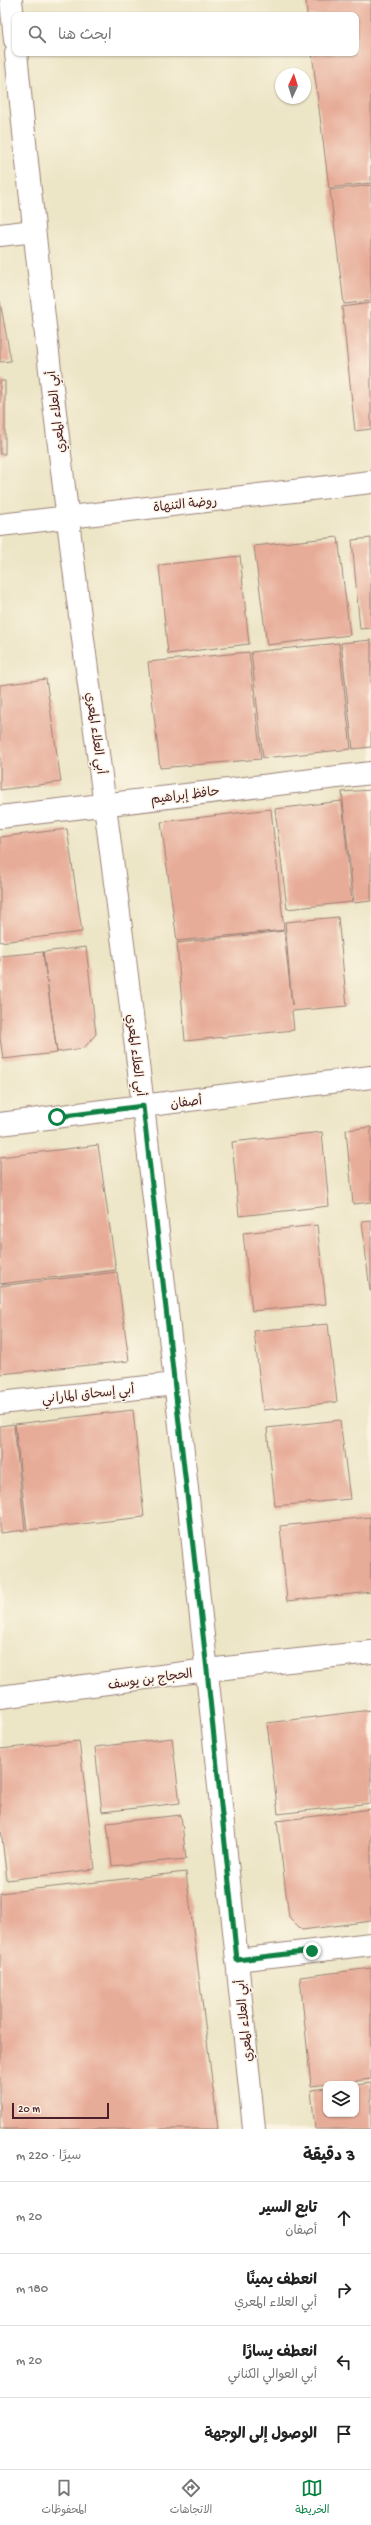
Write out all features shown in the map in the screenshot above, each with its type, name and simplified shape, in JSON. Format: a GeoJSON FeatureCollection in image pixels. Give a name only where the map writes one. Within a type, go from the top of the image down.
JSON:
{"type":"FeatureCollection","features":[{"type":"Feature","properties":{"kind":"street"},"geometry":{"type":"LineString","coordinates":[[11,0],[12,12]]}},
{"type":"Feature","properties":{"kind":"street","name":"أبي العلاء المعري"},"geometry":{"type":"LineString","coordinates":[[16,56],[34,231],[67,516],[106,803],[175,1384],[207,1670],[254,2129]]}},
{"type":"Feature","properties":{"kind":"street"},"geometry":{"type":"LineString","coordinates":[[0,235],[34,231]]}},
{"type":"Feature","properties":{"kind":"street","name":"روضة التنهاة"},"geometry":{"type":"LineString","coordinates":[[0,525],[67,516],[371,482]]}},
{"type":"Feature","properties":{"kind":"street","name":"حافظ إبراهيم"},"geometry":{"type":"LineString","coordinates":[[0,817],[106,803],[371,773]]}},
{"type":"Feature","properties":{"kind":"street","name":"أصفان"},"geometry":{"type":"LineString","coordinates":[[0,1124],[371,1077]]}},
{"type":"Feature","properties":{"kind":"street","name":"أبي إسحاق الماراني"},"geometry":{"type":"LineString","coordinates":[[0,1402],[175,1384]]}},
{"type":"Feature","properties":{"kind":"street","name":"الحجاج بن يوسف"},"geometry":{"type":"LineString","coordinates":[[0,1697],[207,1670],[371,1652]]}},
{"type":"Feature","properties":{"kind":"street"},"geometry":{"type":"LineString","coordinates":[[237,1960],[371,1944]]}},
{"type":"Feature","properties":{"kind":"building"},"geometry":{"type":"Polygon","coordinates":[[[306,0],[371,0],[371,183],[329,188],[312,56],[359,56],[359,12],[307,12],[306,0]]]}},
{"type":"Feature","properties":{"kind":"building"},"geometry":{"type":"Polygon","coordinates":[[[371,185],[371,301],[344,304],[330,190],[371,185]]]}},
{"type":"Feature","properties":{"kind":"building"},"geometry":{"type":"Polygon","coordinates":[[[0,301],[11,361],[0,362],[0,301]]]}},
{"type":"Feature","properties":{"kind":"building"},"geometry":{"type":"Polygon","coordinates":[[[371,303],[371,429],[355,431],[342,307],[371,303]]]}},
{"type":"Feature","properties":{"kind":"building"},"geometry":{"type":"Polygon","coordinates":[[[0,381],[5,381],[5,454],[0,454],[0,381]]]}},
{"type":"Feature","properties":{"kind":"building"},"geometry":{"type":"Polygon","coordinates":[[[338,537],[350,635],[267,645],[254,546],[338,537]]]}},
{"type":"Feature","properties":{"kind":"building"},"geometry":{"type":"Polygon","coordinates":[[[371,538],[371,628],[360,629],[352,540],[371,538]]]}},
{"type":"Feature","properties":{"kind":"building"},"geometry":{"type":"Polygon","coordinates":[[[240,556],[249,644],[168,654],[159,565],[240,556]]]}},
{"type":"Feature","properties":{"kind":"building"},"geometry":{"type":"Polygon","coordinates":[[[371,640],[371,747],[353,749],[341,643],[371,640]]]}},
{"type":"Feature","properties":{"kind":"building"},"geometry":{"type":"Polygon","coordinates":[[[339,643],[351,749],[263,758],[251,652],[339,643]]]}},
{"type":"Feature","properties":{"kind":"building"},"geometry":{"type":"Polygon","coordinates":[[[249,652],[261,759],[160,768],[148,662],[249,652]]]}},
{"type":"Feature","properties":{"kind":"building"},"geometry":{"type":"Polygon","coordinates":[[[46,679],[61,782],[0,790],[0,685],[46,679]]]}},
{"type":"Feature","properties":{"kind":"building"},"geometry":{"type":"Polygon","coordinates":[[[371,790],[371,901],[354,903],[342,792],[371,790]]]}},
{"type":"Feature","properties":{"kind":"building"},"geometry":{"type":"Polygon","coordinates":[[[342,801],[352,902],[287,909],[275,809],[342,801]]]}},
{"type":"Feature","properties":{"kind":"building"},"geometry":{"type":"Polygon","coordinates":[[[271,809],[284,930],[177,941],[161,822],[271,809]]]}},
{"type":"Feature","properties":{"kind":"building"},"geometry":{"type":"Polygon","coordinates":[[[67,829],[82,932],[0,942],[0,837],[67,829]]]}},
{"type":"Feature","properties":{"kind":"building"},"geometry":{"type":"Polygon","coordinates":[[[338,917],[347,1006],[292,1011],[294,1030],[185,1041],[177,943],[284,931],[292,1005],[285,922],[338,917]]]}},
{"type":"Feature","properties":{"kind":"building"},"geometry":{"type":"Polygon","coordinates":[[[86,947],[96,1034],[84,1048],[57,1052],[43,952],[86,947]]]}},
{"type":"Feature","properties":{"kind":"building"},"geometry":{"type":"Polygon","coordinates":[[[43,952],[57,1053],[3,1059],[0,1038],[0,956],[43,952]]]}},
{"type":"Feature","properties":{"kind":"building"},"geometry":{"type":"Polygon","coordinates":[[[371,1127],[371,1202],[353,1204],[346,1130],[371,1127]]]}},
{"type":"Feature","properties":{"kind":"building"},"geometry":{"type":"Polygon","coordinates":[[[322,1132],[329,1206],[239,1216],[232,1142],[322,1132]]]}},
{"type":"Feature","properties":{"kind":"building"},"geometry":{"type":"Polygon","coordinates":[[[98,1145],[116,1270],[0,1284],[0,1157],[98,1145]]]}},
{"type":"Feature","properties":{"kind":"building"},"geometry":{"type":"Polygon","coordinates":[[[371,1220],[371,1291],[370,1291],[362,1221],[371,1220]]]}},
{"type":"Feature","properties":{"kind":"building"},"geometry":{"type":"Polygon","coordinates":[[[317,1225],[326,1304],[252,1311],[243,1233],[317,1225]]]}},
{"type":"Feature","properties":{"kind":"building"},"geometry":{"type":"Polygon","coordinates":[[[117,1272],[129,1361],[0,1374],[0,1286],[117,1272]]]}},
{"type":"Feature","properties":{"kind":"building"},"geometry":{"type":"Polygon","coordinates":[[[328,1324],[337,1402],[263,1410],[254,1331],[328,1324]]]}},
{"type":"Feature","properties":{"kind":"building"},"geometry":{"type":"Polygon","coordinates":[[[133,1410],[144,1517],[27,1530],[15,1424],[133,1410]]]}},
{"type":"Feature","properties":{"kind":"building"},"geometry":{"type":"Polygon","coordinates":[[[340,1420],[350,1499],[275,1506],[267,1428],[340,1420]]]}},
{"type":"Feature","properties":{"kind":"building"},"geometry":{"type":"Polygon","coordinates":[[[14,1424],[25,1530],[0,1533],[0,1426],[14,1424]]]}},
{"type":"Feature","properties":{"kind":"building"},"geometry":{"type":"Polygon","coordinates":[[[370,1517],[371,1592],[287,1601],[280,1526],[370,1517]]]}},
{"type":"Feature","properties":{"kind":"building"},"geometry":{"type":"Polygon","coordinates":[[[371,1710],[371,1803],[278,1814],[267,1723],[371,1710]]]}},
{"type":"Feature","properties":{"kind":"building"},"geometry":{"type":"Polygon","coordinates":[[[172,1738],[180,1803],[102,1812],[95,1747],[172,1738]]]}},
{"type":"Feature","properties":{"kind":"building"},"geometry":{"type":"Polygon","coordinates":[[[79,1741],[95,1869],[7,1880],[0,1821],[0,1749],[79,1741]]]}},
{"type":"Feature","properties":{"kind":"building"},"geometry":{"type":"Polygon","coordinates":[[[371,1809],[371,1921],[302,1930],[289,1917],[277,1821],[371,1809]]]}},
{"type":"Feature","properties":{"kind":"building"},"geometry":{"type":"Polygon","coordinates":[[[181,1815],[186,1859],[112,1866],[107,1823],[181,1815]]]}},
{"type":"Feature","properties":{"kind":"building"},"geometry":{"type":"Polygon","coordinates":[[[186,1872],[218,2129],[0,2129],[0,1893],[186,1872]]]}},
{"type":"Feature","properties":{"kind":"building"},"geometry":{"type":"Polygon","coordinates":[[[371,1968],[371,2079],[354,2081],[323,2081],[323,2085],[311,2086],[300,1977],[371,1968]]]}},
{"type":"Feature","properties":{"kind":"building"},"geometry":{"type":"Polygon","coordinates":[[[371,2083],[371,2129],[315,2129],[311,2090],[323,2088],[323,2117],[359,2117],[359,2085],[371,2083]]]}},
{"type":"Feature","properties":{"kind":"route"},"geometry":{"type":"LineString","coordinates":[[57,1117],[143,1106],[207,1670],[237,1960],[312,1951]]}}]}
